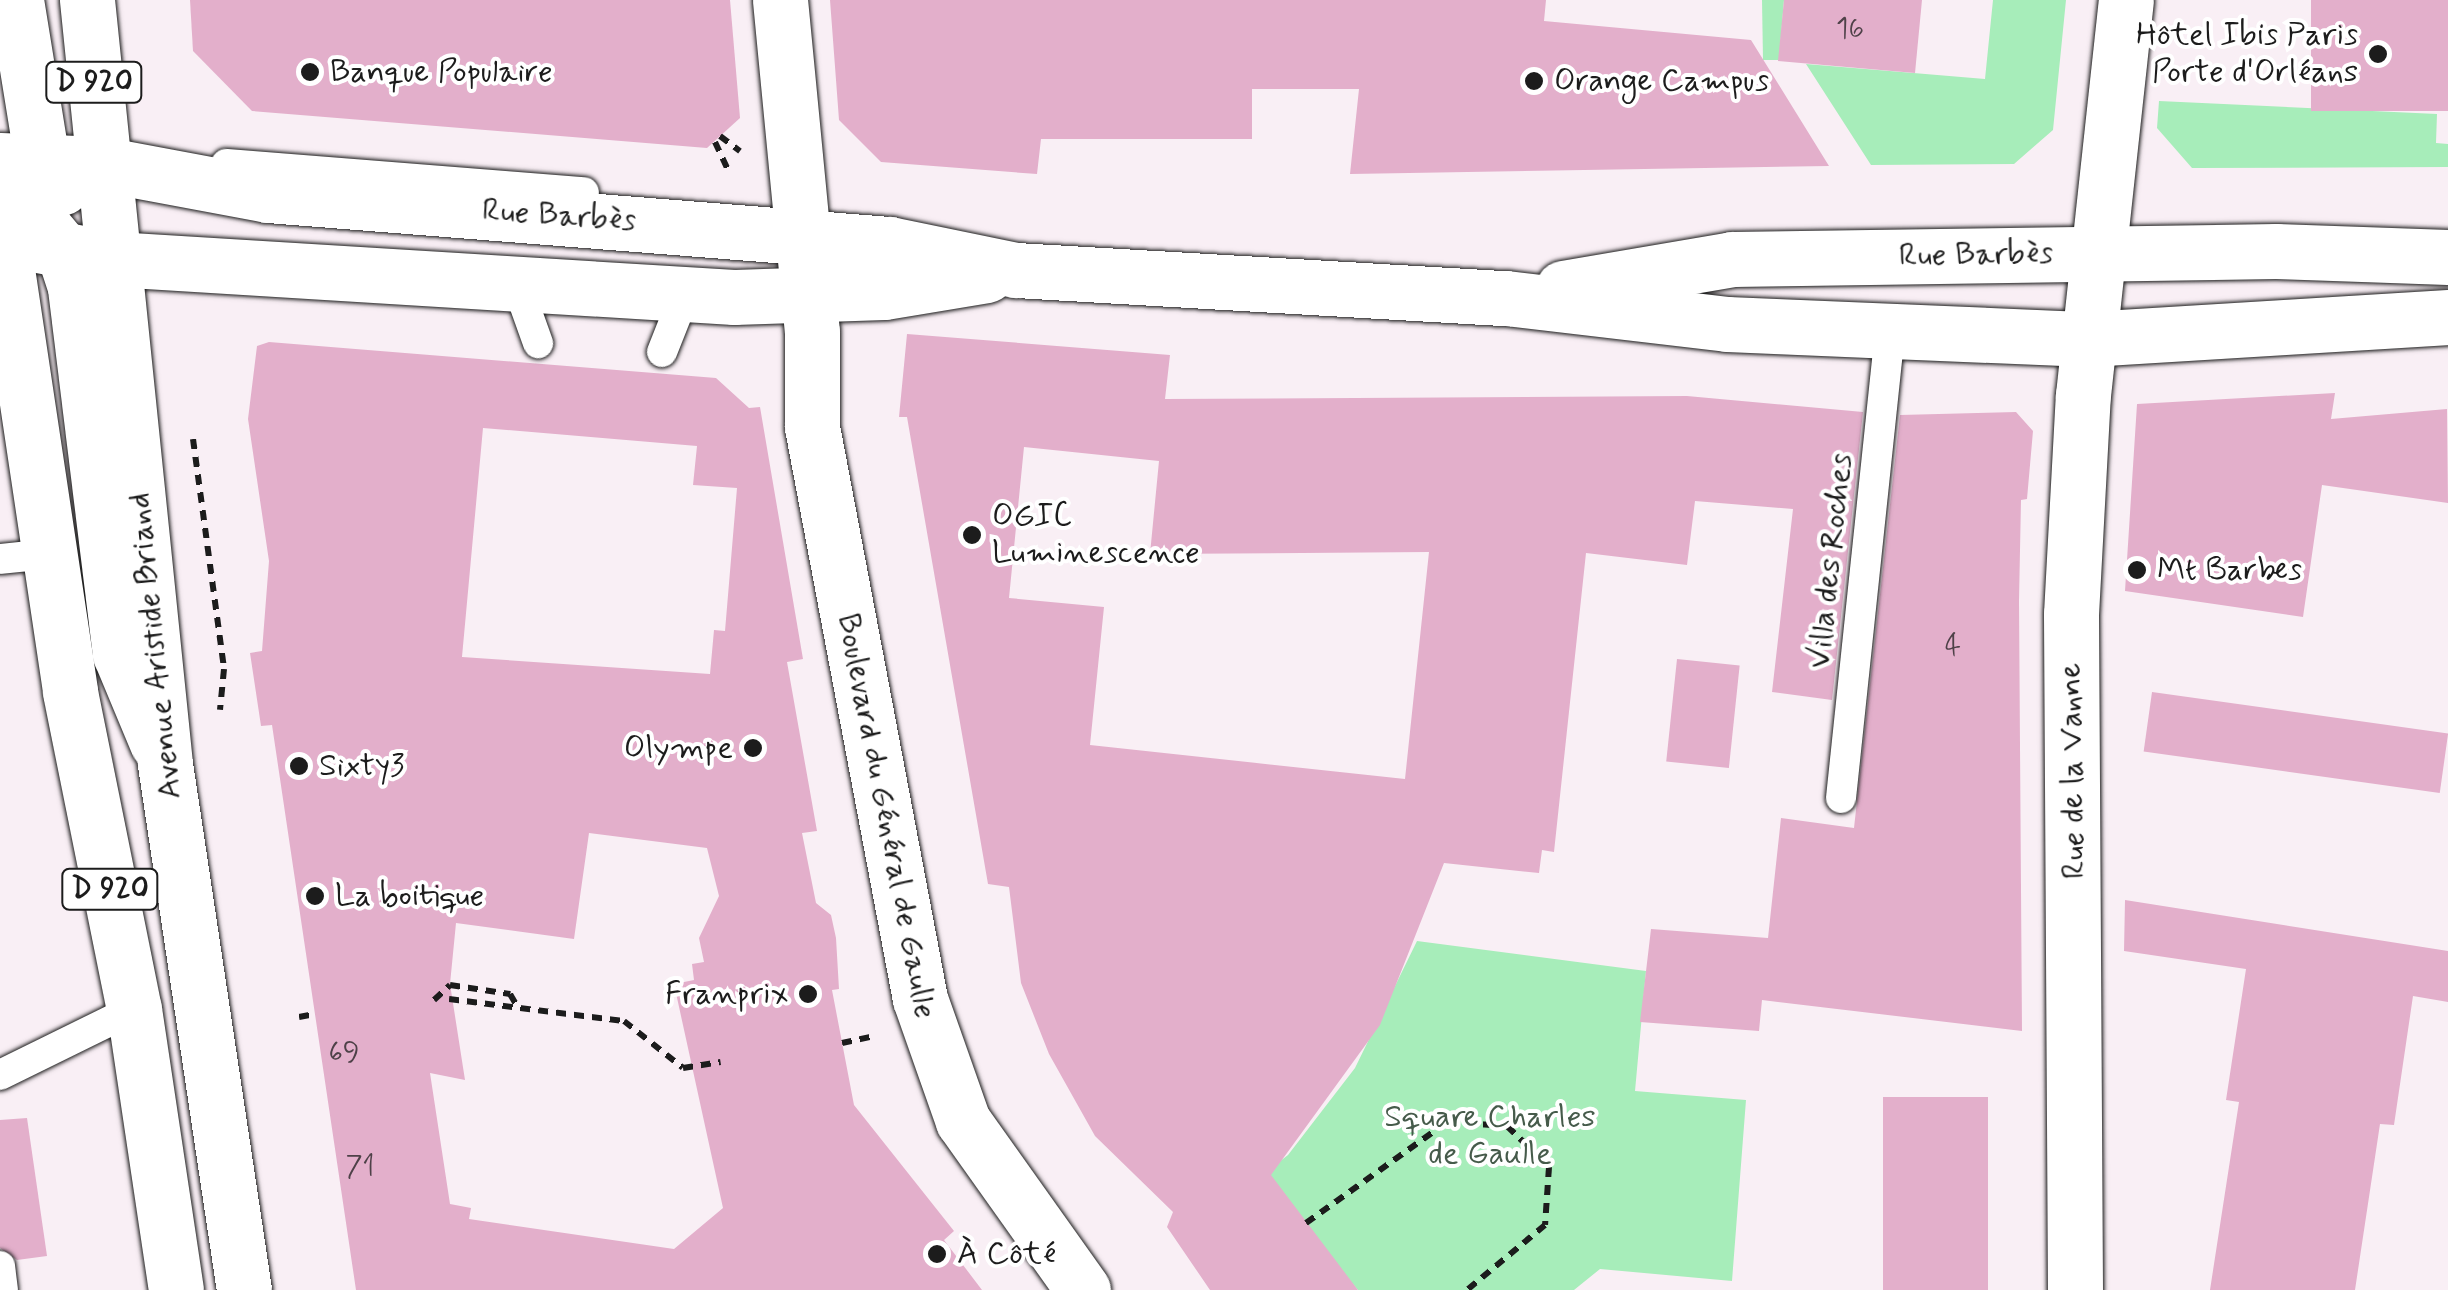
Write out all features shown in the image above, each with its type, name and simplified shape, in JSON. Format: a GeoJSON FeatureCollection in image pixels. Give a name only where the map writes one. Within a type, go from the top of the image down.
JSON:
{"type":"FeatureCollection","features":[{"type":"Feature","properties":{"kind":"main road"},"geometry":{"type":"LineString","coordinates":[[16,0],[14,165],[89,254]]}},
{"type":"Feature","properties":{"kind":"main road","name":"Avenue Aristide Briand"},"geometry":{"type":"LineString","coordinates":[[86,0],[102,164],[89,254],[244,1290]]}},
{"type":"Feature","properties":{"kind":"main road","name":"Boulevard du Général de Gaulle"},"geometry":{"type":"LineString","coordinates":[[780,0],[808,299],[812,427],[938,1065],[963,1121],[1083,1290]]}},
{"type":"Feature","properties":{"kind":"main road","name":"Rue de la Vanne"},"geometry":{"type":"LineString","coordinates":[[2075,1290],[2072,614],[2088,339],[2126,0]]}},
{"type":"Feature","properties":{"kind":"main road","name":"Rue Barbès"},"geometry":{"type":"LineString","coordinates":[[14,165],[102,164],[268,195],[800,234],[1016,270],[1506,298],[1728,324],[2088,339],[2448,317]]}},
{"type":"Feature","properties":{"kind":"main road","name":"Rue Barbès"},"geometry":{"type":"LineString","coordinates":[[1,233],[89,254],[518,284],[808,299],[1016,270]]}},
{"type":"Feature","properties":{"kind":"main road","name":"D 920"},"geometry":{"type":"LineString","coordinates":[[1,233],[24,557],[134,1008],[176,1290]]}},
{"type":"Feature","properties":{"kind":"main road","name":"Rue Barbès"},"geometry":{"type":"LineString","coordinates":[[1506,298],[1732,259],[2096,253],[2448,257]]}},
{"type":"Feature","properties":{"kind":"lane"},"geometry":{"type":"LineString","coordinates":[[518,284],[538,344]]}},
{"type":"Feature","properties":{"kind":"lane"},"geometry":{"type":"LineString","coordinates":[[662,352],[686,294]]}},
{"type":"Feature","properties":{"kind":"lane","name":"Villa des Roches"},"geometry":{"type":"LineString","coordinates":[[1841,798],[1890,331]]}},
{"type":"Feature","properties":{"kind":"lane"},"geometry":{"type":"LineString","coordinates":[[0,1075],[134,1008]]}},
{"type":"Feature","properties":{"kind":"lane"},"geometry":{"type":"LineString","coordinates":[[0,1266],[3,1290]]}},
{"type":"Feature","properties":{"kind":"path"},"geometry":{"type":"LineString","coordinates":[[714,142],[732,180]]}},
{"type":"Feature","properties":{"kind":"path","name":"Avenue Aristide Briand"},"geometry":{"type":"LineString","coordinates":[[190,418],[224,669],[219,717]]}},
{"type":"Feature","properties":{"kind":"path"},"geometry":{"type":"LineString","coordinates":[[434,1000],[450,984],[510,994],[518,1007]]}},
{"type":"Feature","properties":{"kind":"path"},"geometry":{"type":"LineString","coordinates":[[449,999],[624,1021],[683,1068],[722,1062]]}},
{"type":"Feature","properties":{"kind":"path"},"geometry":{"type":"LineString","coordinates":[[299,1017],[315,1014]]}},
{"type":"Feature","properties":{"kind":"path"},"geometry":{"type":"LineString","coordinates":[[842,1043],[884,1034]]}},
{"type":"Feature","properties":{"kind":"path"},"geometry":{"type":"LineString","coordinates":[[1306,1223],[1447,1122],[1507,1126],[1549,1167],[1545,1225],[1467,1290]]}},
{"type":"Feature","properties":{"kind":"green space"},"geometry":{"type":"Polygon","coordinates":[[[1762,0],[1784,0],[1779,60],[1763,60],[1762,0]]]}},
{"type":"Feature","properties":{"kind":"green space"},"geometry":{"type":"Polygon","coordinates":[[[1993,0],[2066,0],[2053,130],[2014,164],[1871,165],[1806,64],[1985,79],[1993,0]]]}},
{"type":"Feature","properties":{"kind":"green space"},"geometry":{"type":"Polygon","coordinates":[[[2159,101],[2437,114],[2436,143],[2448,144],[2448,167],[2192,168],[2157,128],[2159,101]]]}},
{"type":"Feature","properties":{"kind":"green space","name":"Square Charles de Gaulle"},"geometry":{"type":"Polygon","coordinates":[[[1417,941],[1646,971],[1635,1091],[1746,1100],[1732,1281],[1600,1269],[1574,1290],[1358,1290],[1261,1176],[1288,1155],[1355,1068],[1417,941]]]}},
{"type":"Feature","properties":{"kind":"building"},"geometry":{"type":"Polygon","coordinates":[[[190,0],[730,0],[740,118],[707,148],[252,111],[193,51],[190,0]]]}},
{"type":"Feature","properties":{"kind":"building"},"geometry":{"type":"Polygon","coordinates":[[[830,0],[1546,0],[1544,21],[1751,40],[1829,166],[1350,174],[1359,89],[1252,89],[1252,139],[1041,139],[1037,174],[881,162],[839,120],[830,0]]]}},
{"type":"Feature","properties":{"kind":"building"},"geometry":{"type":"Polygon","coordinates":[[[1784,0],[1922,0],[1915,73],[1778,61],[1784,0]]]}},
{"type":"Feature","properties":{"kind":"building","name":"Hôtel Ibis Paris Porte d'Orléans"},"geometry":{"type":"Polygon","coordinates":[[[2311,0],[2448,0],[2448,111],[2311,111],[2311,0]]]}},
{"type":"Feature","properties":{"kind":"building"},"geometry":{"type":"Polygon","coordinates":[[[907,334],[1170,355],[1165,399],[1687,396],[1863,412],[1832,700],[1772,692],[1793,509],[1695,501],[1687,565],[1586,553],[1554,852],[1542,850],[1539,873],[1444,863],[1380,1025],[1271,1175],[1358,1290],[1210,1290],[1167,1227],[1173,1212],[1095,1136],[1049,1054],[1021,983],[1009,887],[988,884],[907,417],[899,417],[907,334]],[[1024,447],[1009,598],[1104,607],[1090,745],[1405,779],[1429,552],[1150,554],[1159,461],[1024,447]]]}},
{"type":"Feature","properties":{"kind":"building"},"geometry":{"type":"Polygon","coordinates":[[[269,342],[716,378],[749,408],[760,407],[803,659],[787,662],[817,831],[802,833],[816,903],[831,915],[836,938],[839,989],[832,990],[854,1105],[954,1231],[944,1240],[982,1290],[356,1290],[272,725],[261,726],[250,653],[262,651],[269,561],[248,419],[257,346],[269,342]],[[483,428],[462,657],[710,674],[714,630],[725,631],[737,488],[693,485],[697,446],[483,428]],[[589,833],[574,939],[456,923],[450,984],[465,1080],[430,1073],[450,1204],[471,1208],[469,1219],[674,1249],[723,1208],[674,984],[694,980],[692,964],[704,962],[699,938],[719,896],[707,848],[589,833]]]}},
{"type":"Feature","properties":{"kind":"building"},"geometry":{"type":"Polygon","coordinates":[[[2335,393],[2331,419],[2447,409],[2448,503],[2322,485],[2303,617],[2125,591],[2137,404],[2335,393]]]}},
{"type":"Feature","properties":{"kind":"building"},"geometry":{"type":"Polygon","coordinates":[[[2016,412],[2033,431],[2027,499],[2021,500],[2019,601],[2022,1031],[1762,1000],[1759,1031],[1640,1022],[1651,929],[1768,938],[1781,818],[1854,828],[1900,415],[2016,412]]]}},
{"type":"Feature","properties":{"kind":"building"},"geometry":{"type":"Polygon","coordinates":[[[1677,659],[1740,666],[1729,768],[1666,761],[1677,659]]]}},
{"type":"Feature","properties":{"kind":"building"},"geometry":{"type":"Polygon","coordinates":[[[2152,692],[2448,734],[2440,793],[2144,751],[2152,692]]]}},
{"type":"Feature","properties":{"kind":"building"},"geometry":{"type":"Polygon","coordinates":[[[2125,900],[2448,951],[2448,1002],[2413,996],[2394,1125],[2380,1124],[2355,1290],[2210,1290],[2239,1102],[2226,1100],[2246,969],[2124,951],[2125,900]]]}},
{"type":"Feature","properties":{"kind":"building"},"geometry":{"type":"Polygon","coordinates":[[[1883,1097],[1988,1097],[1988,1290],[1883,1290],[1883,1097]]]}},
{"type":"Feature","properties":{"kind":"building"},"geometry":{"type":"Polygon","coordinates":[[[27,1118],[47,1256],[17,1260],[0,1248],[0,1120],[27,1118]]]}},
{"type":"Feature","properties":{"kind":"place","name":"Hôtel Ibis Paris Porte d'Orléans"},"geometry":{"type":"Point","coordinates":[2378,54]}},
{"type":"Feature","properties":{"kind":"place","name":"Banque Populaire"},"geometry":{"type":"Point","coordinates":[310,72]}},
{"type":"Feature","properties":{"kind":"place","name":"Orange Campus"},"geometry":{"type":"Point","coordinates":[1534,81]}},
{"type":"Feature","properties":{"kind":"place","name":"OGIC Luminescence"},"geometry":{"type":"Point","coordinates":[972,535]}},
{"type":"Feature","properties":{"kind":"place","name":"Mt Barbes"},"geometry":{"type":"Point","coordinates":[2137,570]}},
{"type":"Feature","properties":{"kind":"place","name":"Olympe"},"geometry":{"type":"Point","coordinates":[753,748]}},
{"type":"Feature","properties":{"kind":"place","name":"Sixty3"},"geometry":{"type":"Point","coordinates":[299,766]}},
{"type":"Feature","properties":{"kind":"place","name":"La boitique"},"geometry":{"type":"Point","coordinates":[315,896]}},
{"type":"Feature","properties":{"kind":"place","name":"Franprix"},"geometry":{"type":"Point","coordinates":[808,994]}},
{"type":"Feature","properties":{"kind":"place","name":"À Côté"},"geometry":{"type":"Point","coordinates":[937,1254]}}]}
